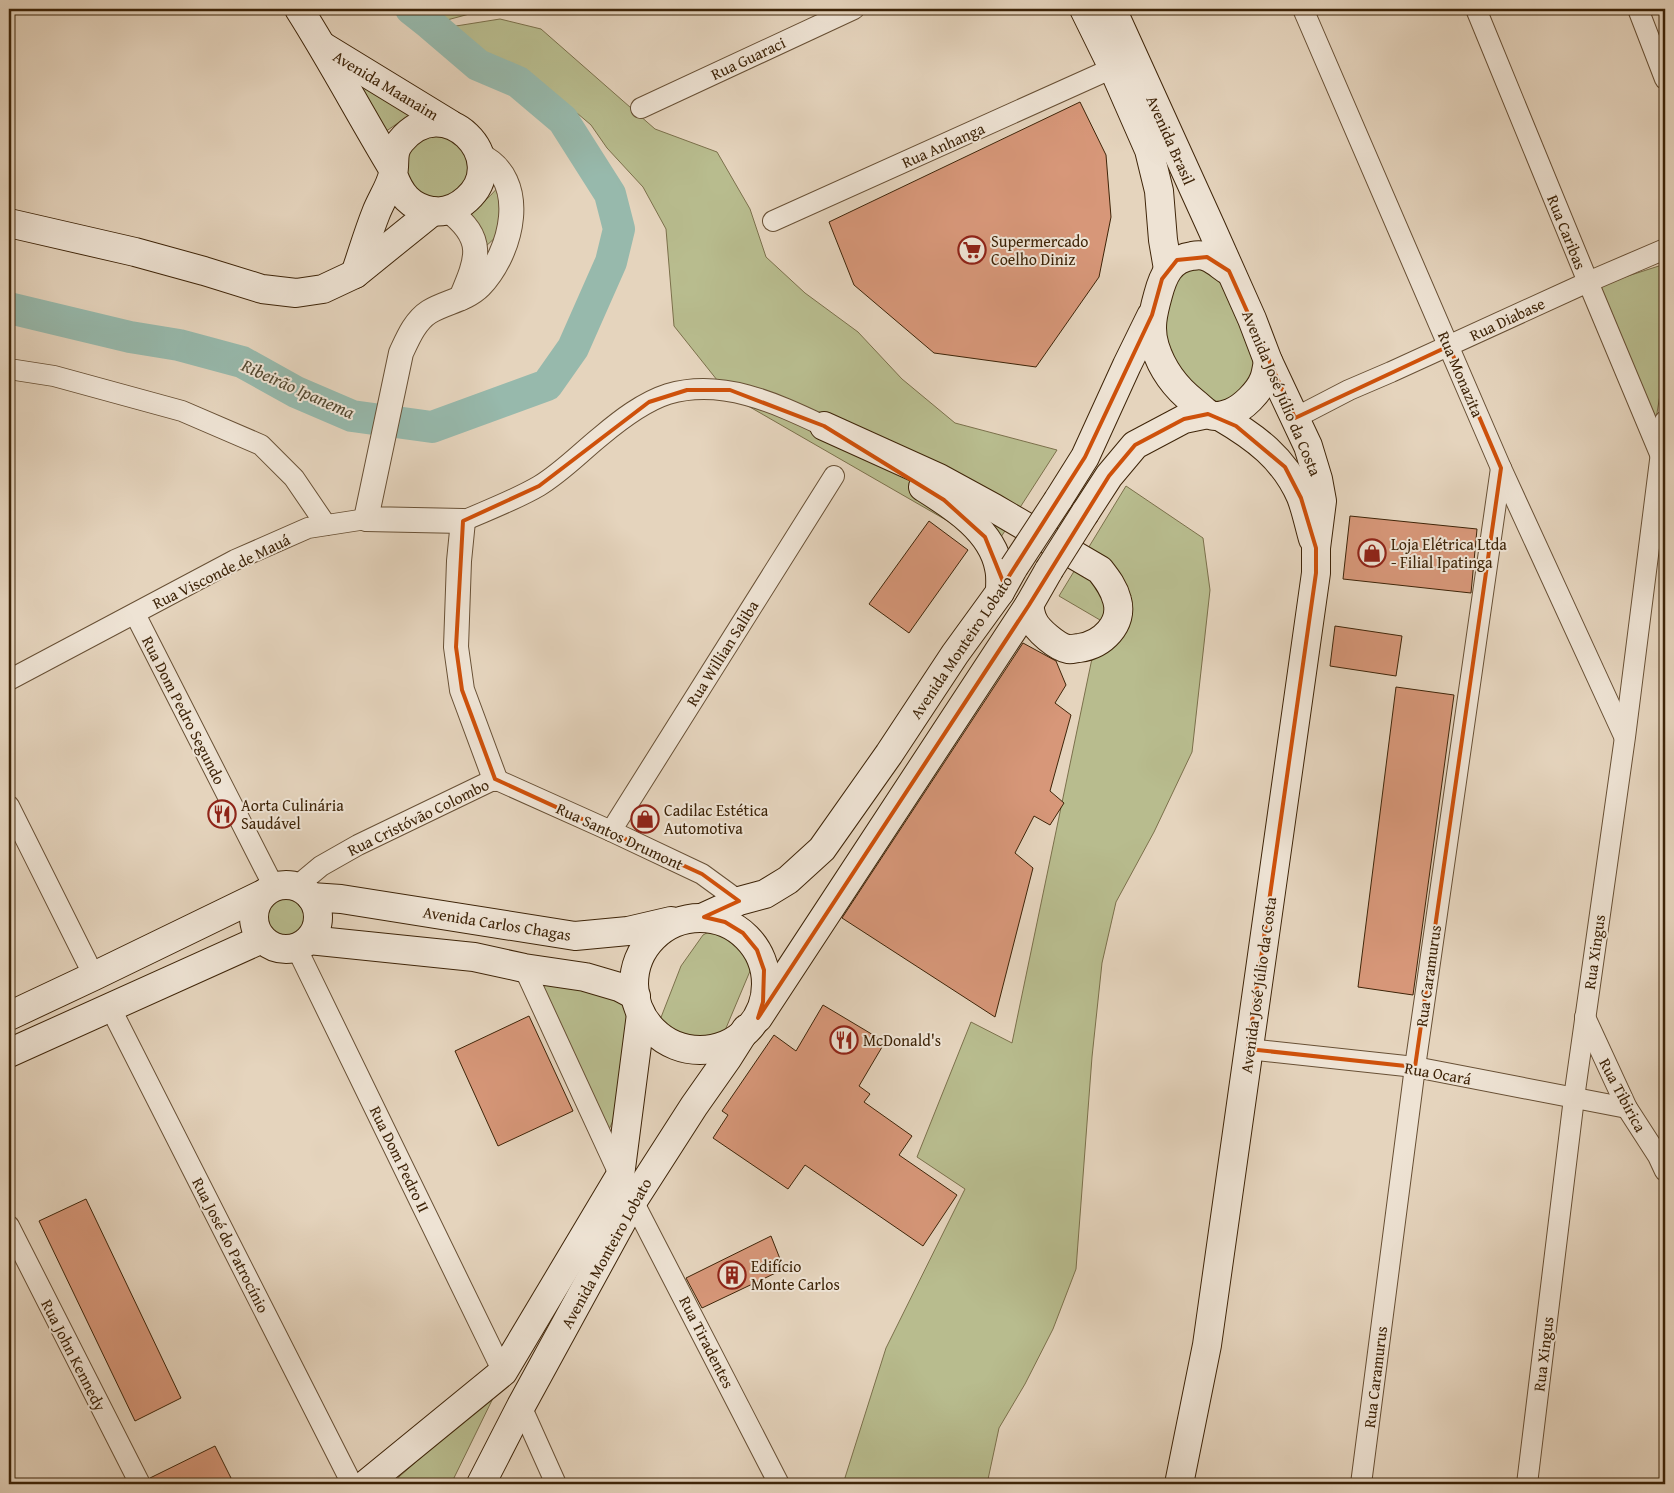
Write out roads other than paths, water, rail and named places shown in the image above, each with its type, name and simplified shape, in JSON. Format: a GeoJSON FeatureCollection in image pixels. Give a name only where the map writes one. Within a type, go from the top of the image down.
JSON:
{"type":"FeatureCollection","features":[{"type":"Feature","properties":{"kind":"main road","name":"Avenida Maanaim"},"geometry":{"type":"LineString","coordinates":[[299,9],[393,171]]}},
{"type":"Feature","properties":{"kind":"main road","name":"Avenida Brasil"},"geometry":{"type":"LineString","coordinates":[[1084,9],[1113,68],[1149,150],[1159,191],[1163,240],[1168,268]]}},
{"type":"Feature","properties":{"kind":"main road","name":"Avenida Brasil"},"geometry":{"type":"LineString","coordinates":[[1112,9],[1230,271]]}},
{"type":"Feature","properties":{"kind":"main road","name":"Avenida Maanaim"},"geometry":{"type":"LineString","coordinates":[[322,46],[450,124]]}},
{"type":"Feature","properties":{"kind":"main road"},"geometry":{"type":"LineString","coordinates":[[9,223],[135,252],[262,289],[296,293],[323,288],[355,274],[441,211],[461,205],[471,195],[478,183],[481,169],[480,154],[473,141],[463,131],[450,124],[435,122],[420,125],[408,133],[398,145],[393,159],[393,171],[398,188],[407,199],[419,208],[441,211]]}},
{"type":"Feature","properties":{"kind":"main road"},"geometry":{"type":"LineString","coordinates":[[355,274],[393,171]]}},
{"type":"Feature","properties":{"kind":"main road"},"geometry":{"type":"LineString","coordinates":[[1230,271],[1207,257],[1196,255],[1177,260],[1168,268],[1162,280],[1152,315],[1151,327],[1159,360],[1169,376],[1187,396],[1213,415],[1239,410],[1249,401],[1264,380],[1268,360]]}},
{"type":"Feature","properties":{"kind":"main road","name":"Avenida José Júlio da Costa"},"geometry":{"type":"LineString","coordinates":[[1179,1484],[1207,1345],[1315,581],[1316,548],[1322,501],[1320,486],[1308,446],[1268,360],[1230,271]]}},
{"type":"Feature","properties":{"kind":"main road","name":"Avenida Monteiro Lobato"},"geometry":{"type":"LineString","coordinates":[[693,918],[765,894],[788,880],[822,849],[889,754],[955,654],[1000,592],[1085,457],[1110,399],[1152,315]]}},
{"type":"Feature","properties":{"kind":"main road","name":"Avenida José Júlio da Costa"},"geometry":{"type":"LineString","coordinates":[[1213,415],[1262,444],[1285,468],[1301,498],[1316,548]]}},
{"type":"Feature","properties":{"kind":"main road","name":"Avenida Monteiro Lobato"},"geometry":{"type":"LineString","coordinates":[[481,1484],[521,1406],[633,1201],[694,1106],[752,1023],[1029,605],[1108,476],[1135,445],[1184,419],[1213,415]]}},
{"type":"Feature","properties":{"kind":"main road"},"geometry":{"type":"LineString","coordinates":[[824,426],[944,500],[973,524],[985,537],[996,558],[999,568],[1000,592]]}},
{"type":"Feature","properties":{"kind":"main road"},"geometry":{"type":"LineString","coordinates":[[824,426],[939,478],[1100,570],[1110,582],[1118,601],[1117,617],[1111,631],[1102,640],[1086,647],[1068,649],[1056,644],[1042,632],[1033,621],[1029,605]]}},
{"type":"Feature","properties":{"kind":"main road"},"geometry":{"type":"LineString","coordinates":[[286,891],[316,905],[319,914],[315,933],[303,944],[290,950],[280,949],[262,939],[256,930],[254,921],[254,911],[257,902],[286,891]]}},
{"type":"Feature","properties":{"kind":"main road","name":"Avenida Carlos Chagas"},"geometry":{"type":"LineString","coordinates":[[9,1016],[286,891],[575,936],[628,931],[693,918]]}},
{"type":"Feature","properties":{"kind":"main road"},"geometry":{"type":"LineString","coordinates":[[693,918],[724,922],[743,933],[756,950],[764,970],[763,1002],[752,1023],[733,1041],[717,1048],[699,1050],[681,1047],[665,1040],[651,1029],[638,1005],[633,986],[639,956],[656,933],[693,918]]}},
{"type":"Feature","properties":{"kind":"main road"},"geometry":{"type":"LineString","coordinates":[[9,1053],[262,939]]}},
{"type":"Feature","properties":{"kind":"main road"},"geometry":{"type":"LineString","coordinates":[[303,944],[474,957],[524,968],[585,977],[619,987],[638,1005]]}},
{"type":"Feature","properties":{"kind":"main road","name":"Avenida Monteiro Lobato"},"geometry":{"type":"LineString","coordinates":[[366,1484],[503,1372],[620,1176],[638,1005]]}},
{"type":"Feature","properties":{"kind":"main road","name":"Avenida José Júlio da Costa"},"geometry":{"type":"LineString","coordinates":[[1191,1421],[1191,1484]]}},
{"type":"Feature","properties":{"kind":"street","name":"Rua Guaraci"},"geometry":{"type":"LineString","coordinates":[[640,108],[854,9]]}},
{"type":"Feature","properties":{"kind":"street","name":"Rua Monazita"},"geometry":{"type":"LineString","coordinates":[[1303,9],[1501,468],[1625,737]]}},
{"type":"Feature","properties":{"kind":"street","name":"Rua Caribas"},"geometry":{"type":"LineString","coordinates":[[1476,9],[1660,454]]}},
{"type":"Feature","properties":{"kind":"street"},"geometry":{"type":"LineString","coordinates":[[1638,9],[1665,79]]}},
{"type":"Feature","properties":{"kind":"street","name":"Rua Anhanga"},"geometry":{"type":"LineString","coordinates":[[773,221],[1113,68]]}},
{"type":"Feature","properties":{"kind":"street"},"geometry":{"type":"LineString","coordinates":[[366,519],[401,353],[412,330],[427,313],[461,299],[478,287],[494,269],[509,234],[511,214],[510,190],[502,172],[491,160],[480,154]]}},
{"type":"Feature","properties":{"kind":"street"},"geometry":{"type":"LineString","coordinates":[[441,211],[468,228],[476,250],[472,273],[461,299]]}},
{"type":"Feature","properties":{"kind":"street","name":"Rua Diabase"},"geometry":{"type":"LineString","coordinates":[[1295,418],[1349,390],[1665,249]]}},
{"type":"Feature","properties":{"kind":"street"},"geometry":{"type":"LineString","coordinates":[[9,369],[54,376],[182,411],[261,445],[294,478],[326,525]]}},
{"type":"Feature","properties":{"kind":"street","name":"Rua Visconde de Mauá"},"geometry":{"type":"LineString","coordinates":[[9,680],[235,560],[308,528],[366,519],[463,521],[539,486],[574,461],[599,437],[625,417],[649,402],[667,395],[687,390],[730,390],[789,410],[824,426]]}},
{"type":"Feature","properties":{"kind":"street","name":"Rua Xingus"},"geometry":{"type":"LineString","coordinates":[[1527,1484],[1574,1098],[1625,737],[1665,421]]}},
{"type":"Feature","properties":{"kind":"street","name":"Rua Caramurus"},"geometry":{"type":"LineString","coordinates":[[1361,1484],[1415,1067],[1501,468]]}},
{"type":"Feature","properties":{"kind":"street","name":"Rua Willian Saliba"},"geometry":{"type":"LineString","coordinates":[[611,831],[834,476]]}},
{"type":"Feature","properties":{"kind":"street","name":"Rua Cristóvão Colombo"},"geometry":{"type":"LineString","coordinates":[[286,891],[321,866],[358,845],[495,779],[462,690],[456,647],[459,561],[463,521]]}},
{"type":"Feature","properties":{"kind":"street","name":"Rua Dom Pedro Segundo"},"geometry":{"type":"LineString","coordinates":[[134,614],[286,891]]}},
{"type":"Feature","properties":{"kind":"street","name":"Rua Santos Drumont"},"geometry":{"type":"LineString","coordinates":[[495,779],[702,874],[739,902]]}},
{"type":"Feature","properties":{"kind":"street"},"geometry":{"type":"LineString","coordinates":[[9,806],[94,976]]}},
{"type":"Feature","properties":{"kind":"street","name":"Rua Dom Pedro II"},"geometry":{"type":"LineString","coordinates":[[303,944],[503,1372]]}},
{"type":"Feature","properties":{"kind":"street"},"geometry":{"type":"LineString","coordinates":[[524,968],[620,1176]]}},
{"type":"Feature","properties":{"kind":"street","name":"Rua José do Patrocínio"},"geometry":{"type":"LineString","coordinates":[[110,1007],[352,1484]]}},
{"type":"Feature","properties":{"kind":"street","name":"Rua Tibirica"},"geometry":{"type":"LineString","coordinates":[[1585,1017],[1627,1108],[1658,1156],[1665,1171]]}},
{"type":"Feature","properties":{"kind":"street","name":"Rua Ocará"},"geometry":{"type":"LineString","coordinates":[[1248,1049],[1415,1067],[1627,1108]]}},
{"type":"Feature","properties":{"kind":"street","name":"Rua Tiradentes"},"geometry":{"type":"LineString","coordinates":[[633,1201],[779,1484]]}},
{"type":"Feature","properties":{"kind":"street","name":"Rua John Kennedy"},"geometry":{"type":"LineString","coordinates":[[9,1226],[140,1484]]}},
{"type":"Feature","properties":{"kind":"street"},"geometry":{"type":"LineString","coordinates":[[521,1406],[556,1484]]}},
{"type":"Feature","properties":{"kind":"waterway","name":"Ribeirão Ipanema"},"geometry":{"type":"LineString","coordinates":[[9,308],[130,337],[179,345],[242,362],[296,392],[352,416],[432,427],[547,385],[573,348],[611,262],[619,229],[610,194],[563,120],[518,82],[478,65],[411,9]]}},
{"type":"Feature","properties":{"kind":"place","name":"Supermercado Coelho Diniz"},"geometry":{"type":"Point","coordinates":[972,250]}},
{"type":"Feature","properties":{"kind":"place","name":"Loja Elétrica Ltda - Filial Ipatinga"},"geometry":{"type":"Point","coordinates":[1372,553]}},
{"type":"Feature","properties":{"kind":"place","name":"Aorta Culinária Saudável"},"geometry":{"type":"Point","coordinates":[222,814]}},
{"type":"Feature","properties":{"kind":"place","name":"Cadilac Estética Automotiva"},"geometry":{"type":"Point","coordinates":[645,819]}},
{"type":"Feature","properties":{"kind":"place","name":"McDonald's"},"geometry":{"type":"Point","coordinates":[844,1040]}},
{"type":"Feature","properties":{"kind":"place","name":"Edifício Monte Carlos"},"geometry":{"type":"Point","coordinates":[732,1275]}}]}
